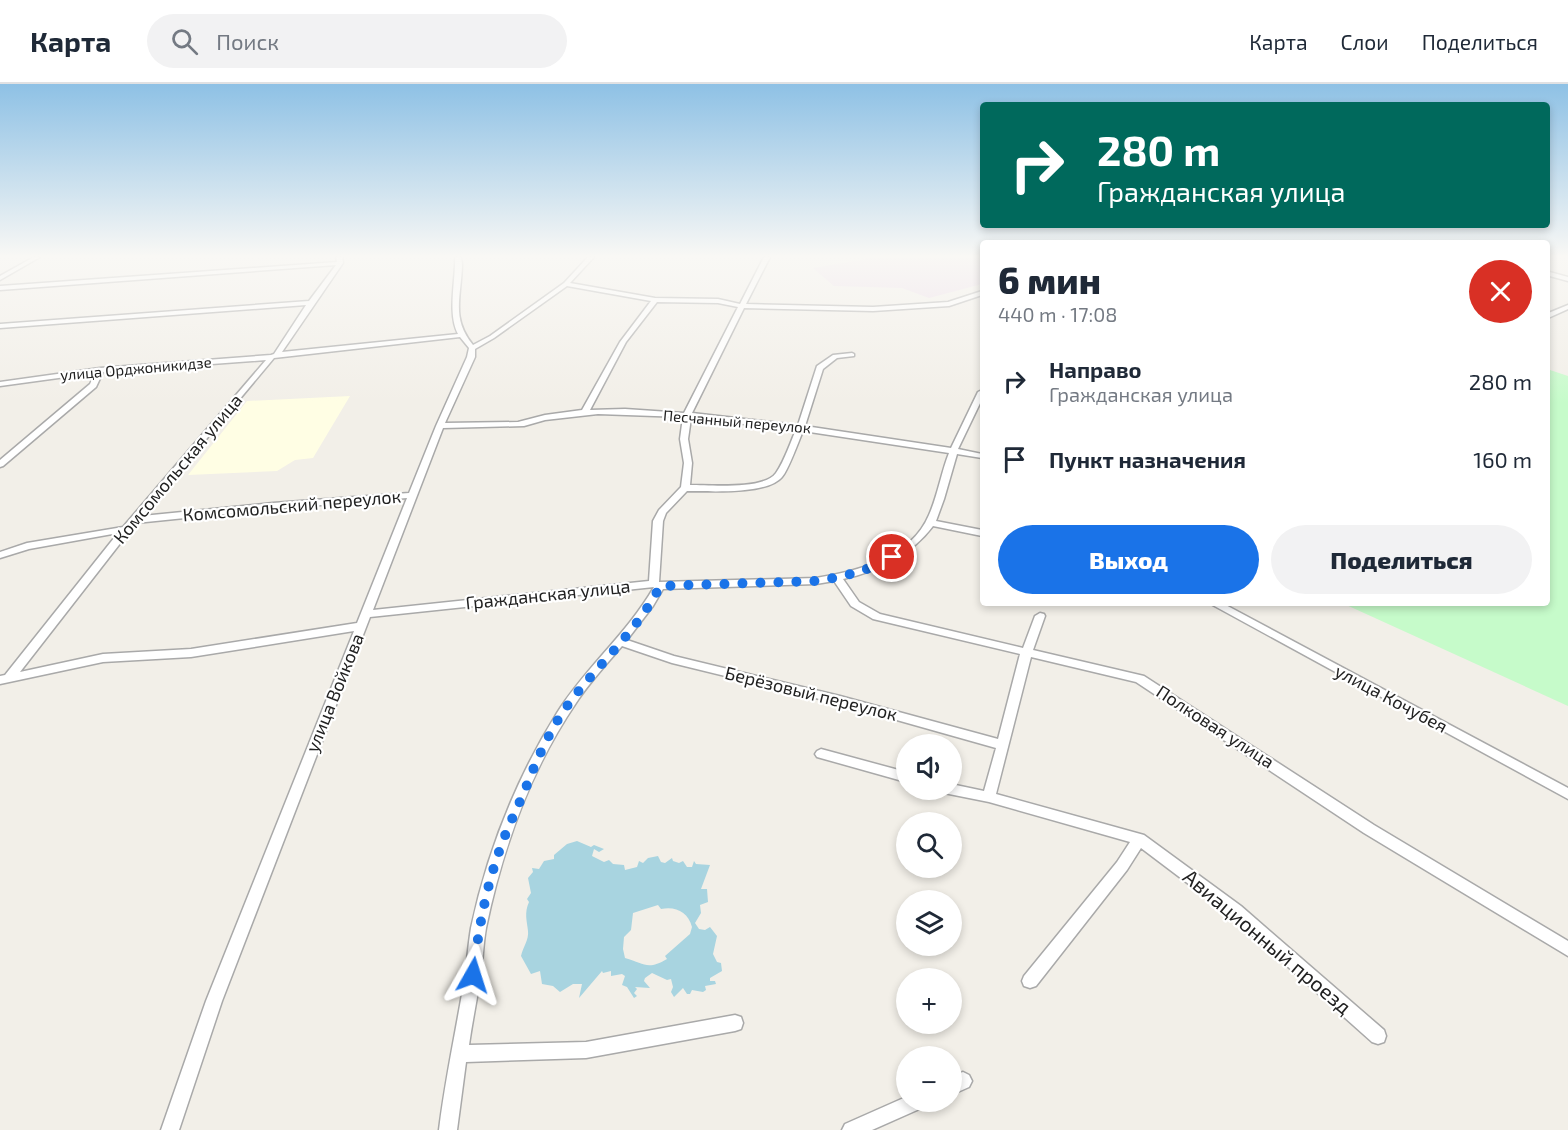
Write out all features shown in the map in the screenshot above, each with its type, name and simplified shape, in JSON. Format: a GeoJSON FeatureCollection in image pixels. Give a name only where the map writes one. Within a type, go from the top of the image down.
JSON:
{"type":"FeatureCollection","features":[{"type":"Feature","properties":{"kind":"street"},"geometry":{"type":"LineString","coordinates":[[0,326],[273,306]]}},
{"type":"Feature","properties":{"kind":"street","name":"Комсомольская улица"},"geometry":{"type":"LineString","coordinates":[[4,679],[126,529],[274,356],[309,306]]}},
{"type":"Feature","properties":{"kind":"street"},"geometry":{"type":"LineString","coordinates":[[458,306],[457,320],[472,348],[492,337],[536,306]]}},
{"type":"Feature","properties":{"kind":"street"},"geometry":{"type":"LineString","coordinates":[[584,413],[623,342],[651,306]]}},
{"type":"Feature","properties":{"kind":"street"},"geometry":{"type":"LineString","coordinates":[[448,1130],[473,975],[478,929],[496,858],[535,766],[561,714],[653,601],[657,585],[658,521],[662,512],[685,488],[688,463],[684,440],[687,416],[742,306],[873,309],[921,306]]}},
{"type":"Feature","properties":{"kind":"street"},"geometry":{"type":"LineString","coordinates":[[1550,315],[1568,307]]}},
{"type":"Feature","properties":{"kind":"street","name":"улица Орджоникидзе"},"geometry":{"type":"LineString","coordinates":[[0,384],[100,370],[274,356],[463,335]]}},
{"type":"Feature","properties":{"kind":"street","name":"улица Войкова"},"geometry":{"type":"LineString","coordinates":[[170,1130],[214,1001],[440,426],[471,357],[472,348]]}},
{"type":"Feature","properties":{"kind":"street"},"geometry":{"type":"LineString","coordinates":[[685,488],[741,488],[768,483],[779,476],[801,428],[820,368],[835,356],[852,355]]}},
{"type":"Feature","properties":{"kind":"street"},"geometry":{"type":"LineString","coordinates":[[0,464],[93,385],[100,370]]}},
{"type":"Feature","properties":{"kind":"street","name":"Гражданская улица"},"geometry":{"type":"LineString","coordinates":[[367,614],[657,585],[816,581],[837,578],[880,564],[904,550],[930,523],[954,451],[980,396]]}},
{"type":"Feature","properties":{"kind":"street","name":"Песчанный переулок"},"geometry":{"type":"LineString","coordinates":[[519,424],[540,417],[584,413],[687,416],[801,428],[980,456]]}},
{"type":"Feature","properties":{"kind":"street"},"geometry":{"type":"LineString","coordinates":[[440,426],[534,424]]}},
{"type":"Feature","properties":{"kind":"street","name":"Комсомольский переулок"},"geometry":{"type":"LineString","coordinates":[[134,520],[414,495]]}},
{"type":"Feature","properties":{"kind":"street"},"geometry":{"type":"LineString","coordinates":[[930,523],[980,533]]}},
{"type":"Feature","properties":{"kind":"street"},"geometry":{"type":"LineString","coordinates":[[0,555],[27,546],[126,529]]}},
{"type":"Feature","properties":{"kind":"street","name":"Полковая улица"},"geometry":{"type":"LineString","coordinates":[[837,578],[855,604],[877,617],[1026,654],[1140,679],[1369,829],[1568,949]]}},
{"type":"Feature","properties":{"kind":"street","name":"улица Кочубея"},"geometry":{"type":"LineString","coordinates":[[1220,606],[1568,794]]}},
{"type":"Feature","properties":{"kind":"street"},"geometry":{"type":"LineString","coordinates":[[988,797],[1026,654],[1040,616]]}},
{"type":"Feature","properties":{"kind":"street"},"geometry":{"type":"LineString","coordinates":[[4,679],[104,658],[191,653],[361,626]]}},
{"type":"Feature","properties":{"kind":"street","name":"Берёзовый переулок"},"geometry":{"type":"LineString","coordinates":[[621,642],[672,659],[840,700],[1002,745]]}},
{"type":"Feature","properties":{"kind":"street"},"geometry":{"type":"LineString","coordinates":[[821,754],[896,774]]}},
{"type":"Feature","properties":{"kind":"street","name":"Авиационный проезд"},"geometry":{"type":"LineString","coordinates":[[962,792],[1139,839],[1236,911],[1378,1036]]}},
{"type":"Feature","properties":{"kind":"street"},"geometry":{"type":"LineString","coordinates":[[1030,981],[1122,866],[1139,839]]}},
{"type":"Feature","properties":{"kind":"street"},"geometry":{"type":"LineString","coordinates":[[459,1054],[586,1050],[735,1023]]}},
{"type":"Feature","properties":{"kind":"street"},"geometry":{"type":"LineString","coordinates":[[851,1130],[896,1111]]}},
{"type":"Feature","properties":{"kind":"shaded area"},"geometry":{"type":"Polygon","coordinates":[[[350,396],[313,458],[295,460],[277,471],[188,475],[247,401],[350,396]]]}},
{"type":"Feature","properties":{"kind":"green space"},"geometry":{"type":"Polygon","coordinates":[[[1550,370],[1568,376],[1568,706],[1349,606],[1550,606],[1550,370]]]}},
{"type":"Feature","properties":{"kind":"water"},"geometry":{"type":"Polygon","coordinates":[[[577,841],[604,849],[599,852],[594,849],[592,856],[604,862],[609,860],[613,864],[624,865],[625,870],[637,867],[639,861],[643,863],[648,858],[658,856],[661,862],[665,863],[672,858],[673,861],[679,863],[683,861],[687,867],[692,867],[694,861],[696,864],[710,865],[701,889],[707,889],[708,902],[700,905],[701,913],[695,923],[699,929],[705,930],[710,927],[717,936],[713,954],[717,962],[721,963],[722,971],[710,978],[710,981],[715,981],[716,984],[705,986],[706,990],[703,992],[692,990],[690,994],[687,994],[683,988],[674,997],[671,992],[673,987],[671,979],[667,980],[652,973],[644,981],[650,988],[635,987],[637,989],[634,993],[637,996],[634,998],[627,987],[622,985],[625,976],[622,974],[611,976],[611,971],[603,973],[602,971],[579,998],[582,984],[573,984],[560,992],[553,986],[542,984],[540,971],[531,974],[521,956],[528,934],[526,913],[529,902],[527,899],[531,893],[528,878],[533,872],[532,868],[539,869],[544,861],[554,859],[554,855],[567,844],[577,841]],[[658,905],[633,913],[631,930],[624,937],[625,958],[646,965],[655,965],[667,959],[665,956],[690,934],[692,927],[688,917],[676,909],[661,909],[658,905]]]}},
{"type":"Feature","properties":{"kind":"route"},"geometry":{"type":"LineString","coordinates":[[473,975],[478,929],[496,858],[535,766],[561,714],[653,601],[660,586],[816,581],[837,578],[880,564],[892,557]]}}]}
